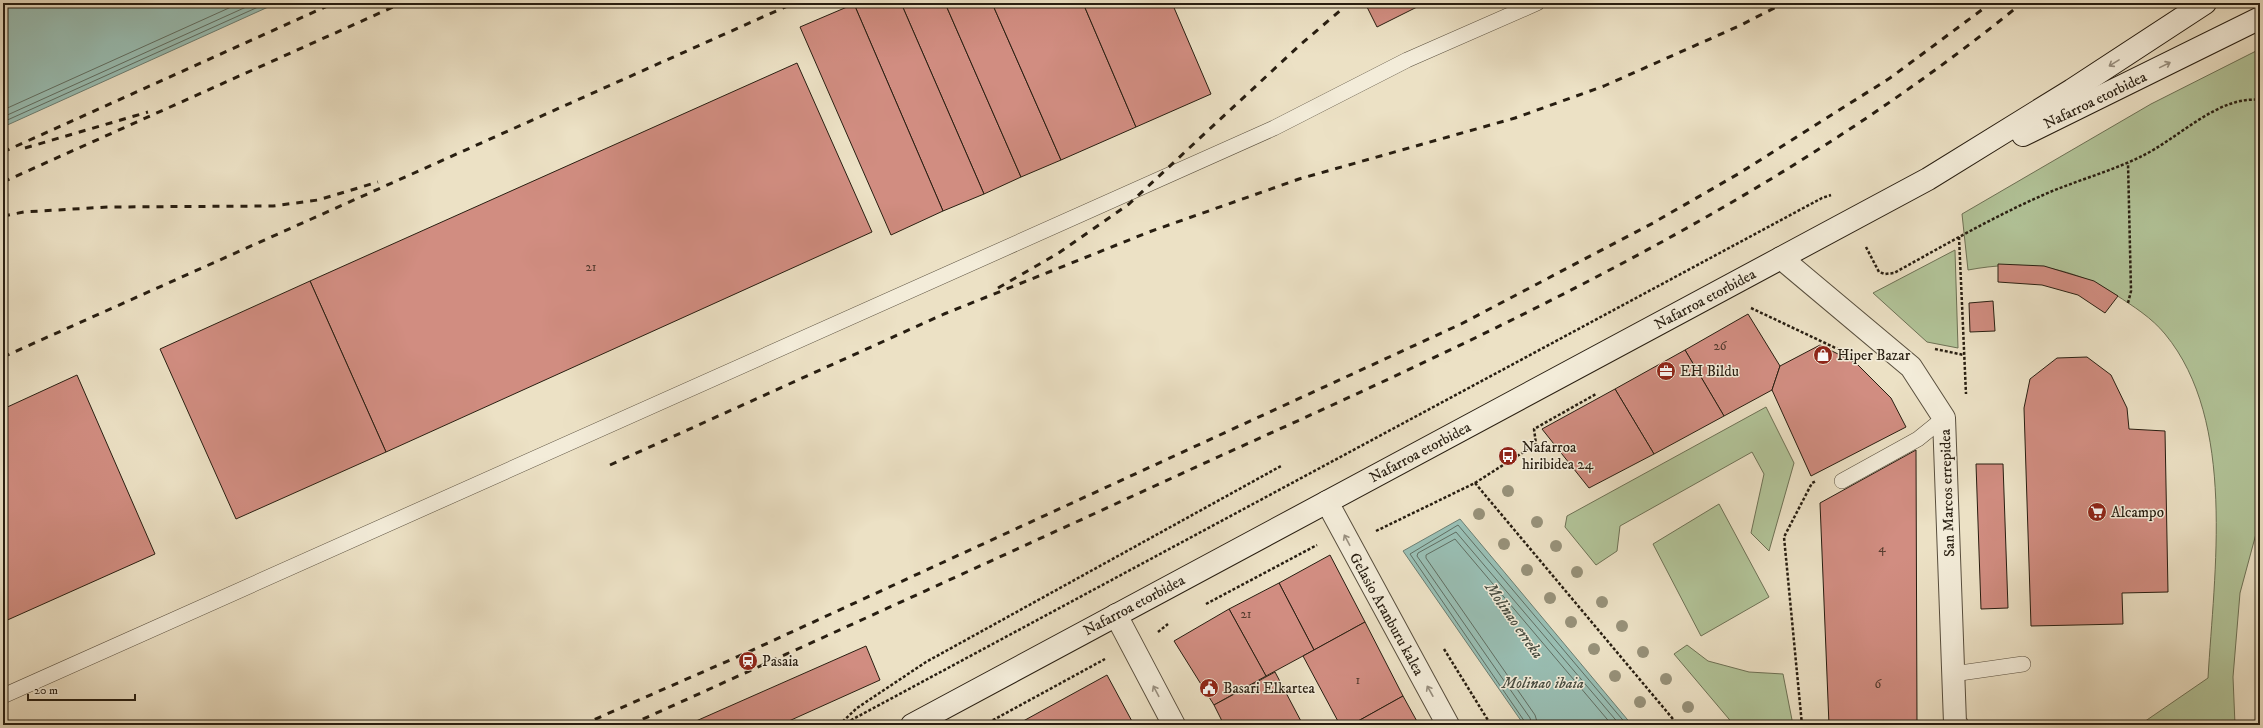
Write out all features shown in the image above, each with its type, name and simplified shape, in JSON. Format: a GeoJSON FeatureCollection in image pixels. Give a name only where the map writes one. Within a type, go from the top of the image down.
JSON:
{"type":"FeatureCollection","features":[{"type":"Feature","properties":{"kind":"main road","name":"Nafarroa etorbidea"},"geometry":{"type":"LineString","coordinates":[[1928,179],[2072,90],[2205,3]]}},
{"type":"Feature","properties":{"kind":"main road","name":"Nafarroa etorbidea"},"geometry":{"type":"LineString","coordinates":[[912,725],[1928,179],[2025,134],[2260,18]]}},
{"type":"Feature","properties":{"kind":"main road","name":"San Marcos errepidea"},"geometry":{"type":"LineString","coordinates":[[1781,258],[1911,367],[1944,418],[1955,722],[1957,725]]}},
{"type":"Feature","properties":{"kind":"main road","name":"Gelasio Aranburu kalea"},"geometry":{"type":"LineString","coordinates":[[1327,502],[1448,725]]}},
{"type":"Feature","properties":{"kind":"main road"},"geometry":{"type":"LineString","coordinates":[[1116,615],[1174,725]]}},
{"type":"Feature","properties":{"kind":"lane"},"geometry":{"type":"LineString","coordinates":[[3,696],[1274,128],[1407,60],[1537,3]]}},
{"type":"Feature","properties":{"kind":"lane"},"geometry":{"type":"LineString","coordinates":[[1842,481],[1918,439],[1944,418]]}},
{"type":"Feature","properties":{"kind":"lane"},"geometry":{"type":"LineString","coordinates":[[1953,674],[2023,664]]}},
{"type":"Feature","properties":{"kind":"path"},"geometry":{"type":"LineString","coordinates":[[1873,260],[1879,272],[1885,274],[1894,273],[1959,237],[2049,192],[2128,163],[2156,149],[2218,109],[2234,101],[2260,100]]}},
{"type":"Feature","properties":{"kind":"path"},"geometry":{"type":"LineString","coordinates":[[2128,163],[2131,291],[2128,302]]}},
{"type":"Feature","properties":{"kind":"path"},"geometry":{"type":"LineString","coordinates":[[842,725],[1822,198],[1831,195],[1838,196]]}},
{"type":"Feature","properties":{"kind":"path"},"geometry":{"type":"LineString","coordinates":[[1959,237],[1966,398]]}},
{"type":"Feature","properties":{"kind":"path"},"geometry":{"type":"LineString","coordinates":[[2260,264],[2257,308],[2260,316]]}},
{"type":"Feature","properties":{"kind":"path"},"geometry":{"type":"LineString","coordinates":[[1749,307],[1764,314]]}},
{"type":"Feature","properties":{"kind":"path"},"geometry":{"type":"LineString","coordinates":[[1202,606],[1324,542],[1349,544],[1475,484],[1536,444],[1534,429],[1597,394]]}},
{"type":"Feature","properties":{"kind":"path"},"geometry":{"type":"LineString","coordinates":[[839,725],[857,708],[926,662],[1281,466]]}},
{"type":"Feature","properties":{"kind":"path"},"geometry":{"type":"LineString","coordinates":[[1475,484],[1678,725]]}},
{"type":"Feature","properties":{"kind":"path"},"geometry":{"type":"LineString","coordinates":[[984,725],[1106,658],[1134,650],[1175,620]]}},
{"type":"Feature","properties":{"kind":"green space"},"geometry":{"type":"Polygon","coordinates":[[[2260,49],[2260,519],[2240,593],[2233,677],[2235,725],[2124,725],[2141,724],[2208,678],[2214,592],[2216,499],[2212,453],[2203,410],[2188,369],[2165,334],[2136,308],[2116,295],[2081,277],[2063,271],[2007,265],[1968,270],[1962,214],[2151,104],[2260,49]]]}},
{"type":"Feature","properties":{"kind":"green space"},"geometry":{"type":"Polygon","coordinates":[[[1955,250],[1958,348],[1927,342],[1873,293],[1955,250]]]}},
{"type":"Feature","properties":{"kind":"green space"},"geometry":{"type":"Polygon","coordinates":[[[1766,407],[1794,463],[1769,551],[1751,533],[1764,474],[1752,452],[1620,526],[1617,551],[1596,565],[1565,527],[1567,516],[1766,407]]]}},
{"type":"Feature","properties":{"kind":"green space"},"geometry":{"type":"Polygon","coordinates":[[[1719,504],[1769,597],[1701,636],[1653,544],[1719,504]]]}},
{"type":"Feature","properties":{"kind":"green space"},"geometry":{"type":"Polygon","coordinates":[[[1687,645],[1708,661],[1749,672],[1783,674],[1793,725],[1734,725],[1674,654],[1687,645]]]}},
{"type":"Feature","properties":{"kind":"water"},"geometry":{"type":"Polygon","coordinates":[[[3,3],[277,3],[3,127],[3,3]]]}},
{"type":"Feature","properties":{"kind":"water","name":"Molinao ibaia"},"geometry":{"type":"Polygon","coordinates":[[[1460,519],[1632,725],[1524,725],[1403,551],[1460,519]]]}},
{"type":"Feature","properties":{"kind":"building"},"geometry":{"type":"Polygon","coordinates":[[[901,3],[945,3],[1021,177],[984,194],[901,3]]]}},
{"type":"Feature","properties":{"kind":"building"},"geometry":{"type":"Polygon","coordinates":[[[901,3],[984,194],[943,211],[854,4],[901,3]]]}},
{"type":"Feature","properties":{"kind":"building"},"geometry":{"type":"Polygon","coordinates":[[[945,3],[992,3],[1061,160],[1021,177],[945,3]]]}},
{"type":"Feature","properties":{"kind":"building"},"geometry":{"type":"Polygon","coordinates":[[[992,3],[1083,3],[1136,127],[1061,160],[992,3]]]}},
{"type":"Feature","properties":{"kind":"building"},"geometry":{"type":"Polygon","coordinates":[[[1083,3],[1172,3],[1211,94],[1136,127],[1083,3]]]}},
{"type":"Feature","properties":{"kind":"building"},"geometry":{"type":"Polygon","coordinates":[[[1365,3],[1425,3],[1377,27],[1365,3]]]}},
{"type":"Feature","properties":{"kind":"building"},"geometry":{"type":"Polygon","coordinates":[[[854,4],[943,211],[891,235],[800,27],[854,4]]]}},
{"type":"Feature","properties":{"kind":"building"},"geometry":{"type":"Polygon","coordinates":[[[797,63],[872,232],[386,452],[310,281],[797,63]]]}},
{"type":"Feature","properties":{"kind":"building"},"geometry":{"type":"Polygon","coordinates":[[[1998,264],[2044,266],[2094,281],[2118,296],[2105,313],[2078,295],[2042,285],[1998,282],[1998,264]]]}},
{"type":"Feature","properties":{"kind":"building"},"geometry":{"type":"Polygon","coordinates":[[[310,281],[386,452],[236,519],[160,349],[310,281]]]}},
{"type":"Feature","properties":{"kind":"building"},"geometry":{"type":"Polygon","coordinates":[[[1993,301],[1995,331],[1970,332],[1969,303],[1993,301]]]}},
{"type":"Feature","properties":{"kind":"building"},"geometry":{"type":"Polygon","coordinates":[[[1748,314],[1780,366],[1772,390],[1724,416],[1685,350],[1748,314]]]}},
{"type":"Feature","properties":{"kind":"building"},"geometry":{"type":"Polygon","coordinates":[[[1820,345],[1856,363],[1891,398],[1906,427],[1811,476],[1772,390],[1780,366],[1820,345]]]}},
{"type":"Feature","properties":{"kind":"building"},"geometry":{"type":"Polygon","coordinates":[[[1685,350],[1724,416],[1654,454],[1615,389],[1685,350]]]}},
{"type":"Feature","properties":{"kind":"building","name":"Alcampo"},"geometry":{"type":"Polygon","coordinates":[[[2087,357],[2111,375],[2127,408],[2129,429],[2165,431],[2168,592],[2122,593],[2123,624],[2031,626],[2024,408],[2030,379],[2057,358],[2087,357]]]}},
{"type":"Feature","properties":{"kind":"building"},"geometry":{"type":"Polygon","coordinates":[[[77,375],[155,554],[3,622],[3,409],[77,375]]]}},
{"type":"Feature","properties":{"kind":"building"},"geometry":{"type":"Polygon","coordinates":[[[1615,389],[1654,454],[1589,488],[1542,429],[1615,389]]]}},
{"type":"Feature","properties":{"kind":"building"},"geometry":{"type":"Polygon","coordinates":[[[1916,450],[1917,725],[1829,725],[1820,503],[1916,450]]]}},
{"type":"Feature","properties":{"kind":"building"},"geometry":{"type":"Polygon","coordinates":[[[1976,464],[2003,464],[2008,608],[1981,609],[1976,464]]]}},
{"type":"Feature","properties":{"kind":"building"},"geometry":{"type":"Polygon","coordinates":[[[1330,555],[1365,622],[1314,650],[1279,583],[1330,555]]]}},
{"type":"Feature","properties":{"kind":"building"},"geometry":{"type":"Polygon","coordinates":[[[1279,583],[1314,650],[1266,676],[1229,609],[1279,583]]]}},
{"type":"Feature","properties":{"kind":"building"},"geometry":{"type":"Polygon","coordinates":[[[1229,609],[1266,676],[1214,705],[1174,641],[1229,609]]]}},
{"type":"Feature","properties":{"kind":"building"},"geometry":{"type":"Polygon","coordinates":[[[1365,622],[1403,696],[1351,725],[1340,725],[1303,656],[1365,622]]]}},
{"type":"Feature","properties":{"kind":"building"},"geometry":{"type":"Polygon","coordinates":[[[866,646],[880,680],[780,725],[687,725],[866,646]]]}},
{"type":"Feature","properties":{"kind":"building"},"geometry":{"type":"Polygon","coordinates":[[[1275,672],[1303,725],[1224,725],[1214,705],[1275,672]]]}},
{"type":"Feature","properties":{"kind":"building"},"geometry":{"type":"Polygon","coordinates":[[[1107,675],[1134,725],[1016,725],[1107,675]]]}},
{"type":"Feature","properties":{"kind":"building"},"geometry":{"type":"Polygon","coordinates":[[[1403,696],[1419,725],[1351,725],[1403,696]]]}},
{"type":"Feature","properties":{"kind":"railway"},"geometry":{"type":"LineString","coordinates":[[3,152],[334,3]]}},
{"type":"Feature","properties":{"kind":"railway"},"geometry":{"type":"LineString","coordinates":[[3,182],[402,3]]}},
{"type":"Feature","properties":{"kind":"railway"},"geometry":{"type":"LineString","coordinates":[[3,357],[794,3]]}},
{"type":"Feature","properties":{"kind":"railway"},"geometry":{"type":"LineString","coordinates":[[998,288],[1057,254],[1129,204],[1300,45],[1349,3]]}},
{"type":"Feature","properties":{"kind":"railway"},"geometry":{"type":"LineString","coordinates":[[610,465],[944,314],[1149,232],[1299,179],[1515,118],[1604,86],[1739,26],[1784,3]]}},
{"type":"Feature","properties":{"kind":"railway"},"geometry":{"type":"LineString","coordinates":[[582,725],[746,653],[1461,324],[1653,223],[1738,174],[1890,78],[1991,3]]}},
{"type":"Feature","properties":{"kind":"railway"},"geometry":{"type":"LineString","coordinates":[[630,725],[1326,408],[1534,309],[1636,256],[1736,200],[1834,139],[1929,74],[2022,3]]}},
{"type":"Feature","properties":{"kind":"railway"},"geometry":{"type":"LineString","coordinates":[[25,148],[148,112]]}},
{"type":"Feature","properties":{"kind":"railway"},"geometry":{"type":"LineString","coordinates":[[3,216],[24,212],[108,207],[273,206],[318,200],[378,182]]}},
{"type":"Feature","properties":{"kind":"place","name":"Hiper Bazar"},"geometry":{"type":"Point","coordinates":[1823,355]}},
{"type":"Feature","properties":{"kind":"place","name":"EH Bildu"},"geometry":{"type":"Point","coordinates":[1666,371]}},
{"type":"Feature","properties":{"kind":"place","name":"Nafarroa hiribidea 24"},"geometry":{"type":"Point","coordinates":[1508,456]}},
{"type":"Feature","properties":{"kind":"place","name":"Alcampo"},"geometry":{"type":"Point","coordinates":[2097,512]}},
{"type":"Feature","properties":{"kind":"place","name":"Pasaia"},"geometry":{"type":"Point","coordinates":[748,661]}},
{"type":"Feature","properties":{"kind":"place","name":"Basari Elkartea"},"geometry":{"type":"Point","coordinates":[1209,688]}},
{"type":"Feature","properties":{"kind":"water label","name":"Molinao erreka"},"geometry":{"type":"Point","coordinates":[1515,620]}}]}
